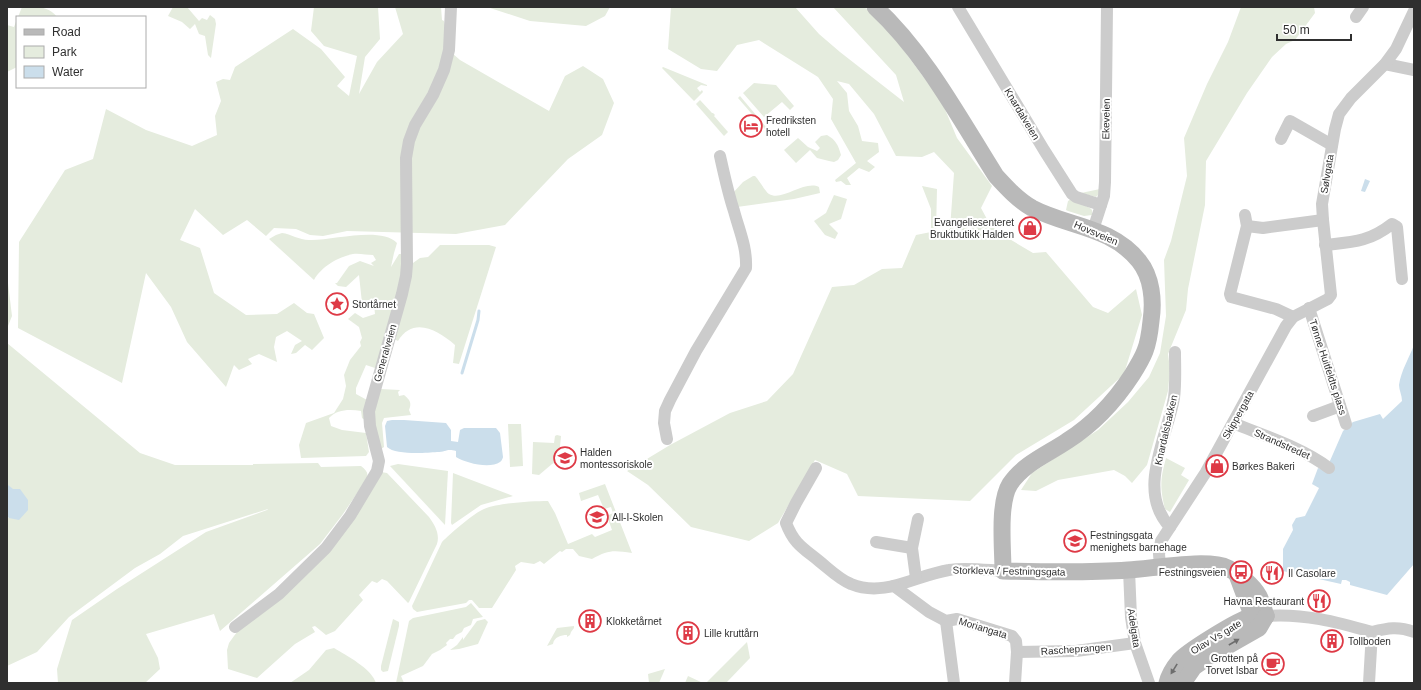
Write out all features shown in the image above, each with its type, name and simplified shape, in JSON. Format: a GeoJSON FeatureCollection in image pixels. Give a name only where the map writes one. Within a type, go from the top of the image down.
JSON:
{"type":"FeatureCollection","features":[{"type":"Feature","properties":{"kind":"street","name":"Generalveien"},"geometry":{"type":"LineString","coordinates":[[235,627],[279,594],[326,548],[350,516],[377,471],[379,462],[370,426],[369,411],[406,276],[408,240],[406,158],[409,141],[415,125],[433,95],[444,70],[450,50],[451,7]]}},
{"type":"Feature","properties":{"kind":"street","name":"Hovsveien"},"geometry":{"type":"LineString","coordinates":[[875,7],[902,33],[919,56],[996,176],[1010,191],[1033,208],[1093,230],[1120,242],[1139,260],[1151,286],[1152,316],[1145,351],[1140,362],[1122,390],[1102,413],[1083,430],[1028,465],[1009,485],[1004,500],[1002,517],[1004,570]]}},
{"type":"Feature","properties":{"kind":"street","name":"Knardalveien"},"geometry":{"type":"LineString","coordinates":[[958,7],[1072,194],[1076,197],[1101,205]]}},
{"type":"Feature","properties":{"kind":"street","name":"Ekeveien"},"geometry":{"type":"LineString","coordinates":[[1093,230],[1104,196],[1105,182],[1107,7]]}},
{"type":"Feature","properties":{"kind":"street","name":"Sølvgata"},"geometry":{"type":"LineString","coordinates":[[1328,299],[1331,295],[1322,204],[1335,128],[1339,114],[1351,98],[1385,64],[1396,49],[1414,11]]}},
{"type":"Feature","properties":{"kind":"street"},"geometry":{"type":"LineString","coordinates":[[1385,64],[1414,70]]}},
{"type":"Feature","properties":{"kind":"street"},"geometry":{"type":"LineString","coordinates":[[1281,139],[1290,121],[1332,145]]}},
{"type":"Feature","properties":{"kind":"street"},"geometry":{"type":"LineString","coordinates":[[667,439],[664,423],[665,411],[670,400],[696,351],[746,268],[747,256],[745,244],[733,210],[720,156]]}},
{"type":"Feature","properties":{"kind":"street"},"geometry":{"type":"LineString","coordinates":[[1309,308],[1292,317],[1276,309],[1230,297],[1230,294],[1246,220],[1263,228],[1323,220]]}},
{"type":"Feature","properties":{"kind":"street"},"geometry":{"type":"LineString","coordinates":[[1326,245],[1360,241],[1371,238],[1392,224],[1397,227],[1402,278]]}},
{"type":"Feature","properties":{"kind":"street","name":"Tønne Huitfeldts plass"},"geometry":{"type":"LineString","coordinates":[[1328,299],[1309,308],[1346,424]]}},
{"type":"Feature","properties":{"kind":"street","name":"Skippergata"},"geometry":{"type":"LineString","coordinates":[[1160,566],[1159,554],[1161,541],[1206,472],[1292,317]]}},
{"type":"Feature","properties":{"kind":"street","name":"Knardalsbakken"},"geometry":{"type":"LineString","coordinates":[[1170,527],[1164,521],[1154,492],[1158,457],[1174,399],[1175,352]]}},
{"type":"Feature","properties":{"kind":"street"},"geometry":{"type":"LineString","coordinates":[[1313,416],[1340,406]]}},
{"type":"Feature","properties":{"kind":"street","name":"Strandstredet"},"geometry":{"type":"LineString","coordinates":[[1234,423],[1295,449],[1319,461],[1329,468]]}},
{"type":"Feature","properties":{"kind":"street","name":"Storkleva / Festningsgata"},"geometry":{"type":"LineString","coordinates":[[816,468],[786,523],[791,536],[800,546],[850,584],[862,588],[879,589],[894,586],[931,573],[950,570],[1062,572],[1129,570],[1160,566],[1211,564],[1235,573],[1251,585],[1259,596],[1266,616]]}},
{"type":"Feature","properties":{"kind":"street"},"geometry":{"type":"LineString","coordinates":[[916,578],[912,548],[918,519]]}},
{"type":"Feature","properties":{"kind":"street"},"geometry":{"type":"LineString","coordinates":[[876,542],[912,548]]}},
{"type":"Feature","properties":{"kind":"street","name":"Adelgata"},"geometry":{"type":"LineString","coordinates":[[1129,570],[1131,617],[1135,643],[1149,683]]}},
{"type":"Feature","properties":{"kind":"street","name":"Moriangata"},"geometry":{"type":"LineString","coordinates":[[894,586],[929,612],[946,621],[957,619],[1012,636],[1016,641],[1017,652],[1015,683]]}},
{"type":"Feature","properties":{"kind":"street"},"geometry":{"type":"LineString","coordinates":[[1266,616],[1283,615],[1311,617],[1372,632],[1395,627],[1414,632]]}},
{"type":"Feature","properties":{"kind":"street","name":"Olav Vs gate"},"geometry":{"type":"LineString","coordinates":[[1167,683],[1180,660],[1197,647],[1250,617],[1266,616]]}},
{"type":"Feature","properties":{"kind":"street","name":"Olav Vs gate"},"geometry":{"type":"LineString","coordinates":[[1183,683],[1194,667],[1208,657],[1259,628],[1266,616]]}},
{"type":"Feature","properties":{"kind":"street"},"geometry":{"type":"LineString","coordinates":[[946,621],[954,683]]}},
{"type":"Feature","properties":{"kind":"street"},"geometry":{"type":"LineString","coordinates":[[1369,683],[1372,632]]}},
{"type":"Feature","properties":{"kind":"street","name":"Rascheprangen"},"geometry":{"type":"LineString","coordinates":[[1017,652],[1076,651],[1135,643]]}},
{"type":"Feature","properties":{"kind":"green space"},"geometry":{"type":"Polygon","coordinates":[[[22,7],[37,7],[50,10],[56,16],[18,16],[22,7]]]}},
{"type":"Feature","properties":{"kind":"green space"},"geometry":{"type":"Polygon","coordinates":[[[173,7],[187,7],[199,21],[202,18],[207,20],[210,15],[215,19],[216,24],[211,58],[208,55],[205,36],[199,34],[195,24],[190,29],[182,22],[168,16],[173,7]]]}},
{"type":"Feature","properties":{"kind":"green space"},"geometry":{"type":"Polygon","coordinates":[[[314,7],[378,7],[380,39],[365,57],[359,94],[377,62],[403,34],[395,7],[441,7],[442,20],[444,21],[452,53],[460,60],[549,111],[565,76],[583,66],[603,79],[614,103],[602,135],[568,159],[505,225],[456,234],[347,231],[323,236],[310,235],[296,229],[274,228],[266,236],[247,220],[223,235],[195,209],[180,240],[200,248],[214,293],[246,315],[277,314],[294,303],[307,313],[314,314],[324,338],[312,350],[305,345],[296,353],[291,354],[295,345],[302,341],[287,331],[276,337],[274,347],[277,362],[259,354],[248,359],[252,364],[239,370],[234,365],[226,387],[187,342],[171,307],[146,273],[122,383],[18,328],[19,242],[65,170],[93,159],[106,109],[146,130],[192,146],[217,135],[215,116],[221,101],[216,82],[223,79],[230,80],[235,67],[293,29],[321,49],[345,77],[337,86],[349,96],[357,56],[324,46],[311,31],[314,7]]]}},
{"type":"Feature","properties":{"kind":"green space"},"geometry":{"type":"Polygon","coordinates":[[[487,7],[610,7],[605,16],[586,26],[530,21],[487,7]]]}},
{"type":"Feature","properties":{"kind":"green space"},"geometry":{"type":"Polygon","coordinates":[[[671,7],[795,7],[819,34],[904,102],[896,75],[833,7],[864,7],[882,21],[942,102],[957,138],[992,186],[981,208],[988,221],[1001,234],[1033,253],[1046,252],[1093,307],[1108,313],[1136,289],[1142,315],[1124,374],[1074,420],[1016,455],[970,501],[858,496],[847,474],[815,460],[778,523],[749,541],[691,527],[648,485],[627,471],[670,445],[730,413],[767,401],[793,374],[832,287],[854,285],[882,269],[902,268],[916,235],[931,232],[931,209],[922,186],[937,189],[936,231],[950,229],[954,173],[934,152],[922,157],[896,156],[874,114],[849,84],[837,81],[847,93],[849,111],[858,126],[862,141],[878,143],[879,152],[867,161],[875,167],[869,172],[859,168],[847,178],[851,185],[846,185],[841,181],[836,182],[835,180],[856,163],[831,119],[833,99],[818,77],[759,40],[737,45],[717,71],[701,69],[668,49],[671,7]]]}},
{"type":"Feature","properties":{"kind":"green space"},"geometry":{"type":"Polygon","coordinates":[[[1241,7],[1314,7],[1315,13],[1295,40],[1286,44],[1272,57],[1247,93],[1206,161],[1205,205],[1188,289],[1186,310],[1168,354],[1170,369],[1168,391],[1147,465],[1132,483],[1125,476],[1114,470],[1058,480],[1036,491],[1021,490],[1032,473],[1098,430],[1128,402],[1149,377],[1160,353],[1166,316],[1164,260],[1171,241],[1187,176],[1184,138],[1207,84],[1228,42],[1241,7]]]}},
{"type":"Feature","properties":{"kind":"green space"},"geometry":{"type":"Polygon","coordinates":[[[16,22],[16,68],[7,72],[7,25],[14,27],[16,22]]]}},
{"type":"Feature","properties":{"kind":"green space"},"geometry":{"type":"Polygon","coordinates":[[[663,67],[707,86],[701,85],[697,88],[700,92],[702,90],[703,92],[694,101],[662,68],[663,67]]]}},
{"type":"Feature","properties":{"kind":"green space"},"geometry":{"type":"Polygon","coordinates":[[[754,83],[776,85],[794,106],[790,110],[782,102],[764,117],[743,93],[754,83]]]}},
{"type":"Feature","properties":{"kind":"green space"},"geometry":{"type":"Polygon","coordinates":[[[740,96],[772,134],[770,135],[738,98],[740,96]]]}},
{"type":"Feature","properties":{"kind":"green space"},"geometry":{"type":"Polygon","coordinates":[[[700,100],[715,115],[714,116],[728,132],[724,136],[696,104],[700,100]]]}},
{"type":"Feature","properties":{"kind":"green space"},"geometry":{"type":"Polygon","coordinates":[[[827,135],[836,143],[841,155],[838,160],[834,162],[817,158],[810,150],[796,163],[784,150],[798,138],[808,147],[817,151],[820,148],[815,142],[821,136],[827,135]]]}},
{"type":"Feature","properties":{"kind":"green space"},"geometry":{"type":"Polygon","coordinates":[[[755,176],[769,194],[774,196],[807,186],[819,187],[820,193],[794,199],[737,207],[732,194],[743,182],[755,176]]]}},
{"type":"Feature","properties":{"kind":"green space"},"geometry":{"type":"Polygon","coordinates":[[[1100,189],[1096,197],[1081,193],[1100,189]]]}},
{"type":"Feature","properties":{"kind":"green space"},"geometry":{"type":"Polygon","coordinates":[[[834,195],[847,199],[841,219],[829,224],[838,233],[835,239],[825,235],[814,221],[826,213],[834,195]]]}},
{"type":"Feature","properties":{"kind":"green space"},"geometry":{"type":"Polygon","coordinates":[[[1071,199],[1090,208],[1092,210],[1092,215],[1084,216],[1066,210],[1068,201],[1071,199]]]}},
{"type":"Feature","properties":{"kind":"green space"},"geometry":{"type":"Polygon","coordinates":[[[282,233],[309,240],[368,235],[389,238],[397,243],[391,267],[399,254],[402,254],[403,276],[378,365],[375,368],[366,365],[356,388],[356,394],[367,400],[365,420],[362,418],[361,411],[352,410],[340,411],[329,418],[331,426],[342,430],[366,433],[369,452],[366,456],[301,458],[299,445],[306,423],[334,413],[343,399],[346,386],[344,375],[350,360],[361,346],[360,342],[362,338],[359,327],[348,319],[355,313],[363,318],[375,314],[374,305],[371,304],[369,307],[362,303],[359,275],[346,287],[338,286],[335,283],[337,283],[349,266],[360,261],[374,266],[371,263],[376,260],[373,255],[347,255],[325,267],[314,280],[269,239],[282,233]]]}},
{"type":"Feature","properties":{"kind":"green space"},"geometry":{"type":"Polygon","coordinates":[[[440,245],[489,245],[496,247],[459,364],[453,363],[455,345],[448,339],[426,328],[418,327],[411,329],[404,333],[398,341],[394,339],[413,263],[420,258],[428,257],[440,245]]]}},
{"type":"Feature","properties":{"kind":"green space"},"geometry":{"type":"Polygon","coordinates":[[[7,275],[12,316],[8,326],[7,325],[7,275]]]}},
{"type":"Feature","properties":{"kind":"green space"},"geometry":{"type":"Polygon","coordinates":[[[7,343],[140,453],[175,465],[318,463],[321,467],[361,466],[367,472],[366,480],[320,544],[220,631],[214,614],[146,634],[158,658],[160,669],[145,683],[58,683],[57,669],[72,620],[117,589],[206,532],[268,509],[183,536],[160,554],[135,568],[69,617],[37,652],[7,666],[7,516],[9,518],[12,489],[7,484],[7,343]]]}},
{"type":"Feature","properties":{"kind":"green space"},"geometry":{"type":"Polygon","coordinates":[[[380,389],[400,390],[398,392],[399,396],[404,395],[410,402],[409,410],[411,415],[384,418],[382,423],[384,447],[381,449],[374,426],[374,408],[380,389]]]}},
{"type":"Feature","properties":{"kind":"green space"},"geometry":{"type":"Polygon","coordinates":[[[508,424],[521,424],[523,466],[510,467],[508,424]]]}},
{"type":"Feature","properties":{"kind":"green space"},"geometry":{"type":"Polygon","coordinates":[[[555,436],[561,436],[559,457],[561,459],[552,464],[539,475],[532,474],[533,442],[554,443],[555,436]]]}},
{"type":"Feature","properties":{"kind":"green space"},"geometry":{"type":"Polygon","coordinates":[[[1166,458],[1185,468],[1181,475],[1189,480],[1170,512],[1165,509],[1162,495],[1162,478],[1166,458]]]}},
{"type":"Feature","properties":{"kind":"green space"},"geometry":{"type":"Polygon","coordinates":[[[398,464],[448,471],[445,525],[390,466],[398,464]]]}},
{"type":"Feature","properties":{"kind":"green space"},"geometry":{"type":"Polygon","coordinates":[[[381,472],[387,473],[429,517],[435,526],[437,533],[437,544],[409,602],[408,603],[387,581],[382,579],[377,583],[372,581],[359,595],[363,600],[335,631],[326,635],[315,626],[312,627],[315,632],[295,644],[257,678],[228,669],[227,650],[229,643],[234,636],[241,627],[293,584],[381,472]]]}},
{"type":"Feature","properties":{"kind":"green space"},"geometry":{"type":"Polygon","coordinates":[[[453,473],[513,496],[481,505],[452,525],[453,473]]]}},
{"type":"Feature","properties":{"kind":"green space"},"geometry":{"type":"Polygon","coordinates":[[[605,484],[632,553],[620,551],[611,552],[602,554],[592,559],[579,556],[573,549],[566,549],[562,552],[560,551],[544,564],[540,561],[534,564],[521,562],[515,566],[516,570],[492,608],[479,608],[472,600],[469,600],[466,603],[417,612],[413,609],[412,606],[442,542],[462,524],[480,511],[490,507],[506,504],[548,501],[555,513],[568,544],[592,534],[595,537],[612,530],[607,516],[613,513],[611,507],[604,509],[598,495],[581,501],[579,493],[605,484]]]}},
{"type":"Feature","properties":{"kind":"green space"},"geometry":{"type":"Polygon","coordinates":[[[471,603],[483,617],[473,619],[471,625],[464,628],[462,632],[446,643],[447,645],[432,654],[423,666],[401,676],[404,683],[396,683],[409,621],[413,618],[466,607],[471,603]]]}},
{"type":"Feature","properties":{"kind":"green space"},"geometry":{"type":"Polygon","coordinates":[[[393,619],[399,622],[399,626],[388,671],[383,672],[381,670],[381,666],[393,619]]]}},
{"type":"Feature","properties":{"kind":"green space"},"geometry":{"type":"Polygon","coordinates":[[[485,619],[488,622],[478,644],[450,650],[457,645],[463,637],[463,640],[477,621],[485,619]]]}},
{"type":"Feature","properties":{"kind":"green space"},"geometry":{"type":"Polygon","coordinates":[[[574,626],[570,635],[567,637],[567,635],[562,635],[555,640],[553,644],[547,646],[557,628],[574,626]]]}},
{"type":"Feature","properties":{"kind":"green space"},"geometry":{"type":"Polygon","coordinates":[[[747,642],[750,658],[726,683],[706,683],[747,642]]]}},
{"type":"Feature","properties":{"kind":"green space"},"geometry":{"type":"Polygon","coordinates":[[[334,648],[352,658],[364,668],[374,678],[376,683],[290,683],[309,670],[326,650],[334,648]]]}},
{"type":"Feature","properties":{"kind":"green space"},"geometry":{"type":"Polygon","coordinates":[[[665,669],[659,683],[649,683],[648,674],[665,669]]]}},
{"type":"Feature","properties":{"kind":"green space"},"geometry":{"type":"Polygon","coordinates":[[[688,676],[703,683],[685,683],[688,676]]]}},
{"type":"Feature","properties":{"kind":"water"},"geometry":{"type":"Polygon","coordinates":[[[1365,179],[1370,181],[1365,192],[1361,191],[1365,179]]]}},
{"type":"Feature","properties":{"kind":"water"},"geometry":{"type":"Polygon","coordinates":[[[1414,345],[1414,564],[1387,595],[1350,585],[1350,582],[1346,580],[1342,580],[1341,584],[1283,571],[1283,549],[1293,530],[1292,525],[1296,518],[1305,516],[1319,488],[1312,484],[1318,468],[1326,470],[1343,431],[1353,422],[1380,414],[1383,419],[1402,401],[1399,387],[1400,380],[1414,345]]]}},
{"type":"Feature","properties":{"kind":"water"},"geometry":{"type":"Polygon","coordinates":[[[387,421],[446,423],[451,430],[451,441],[458,442],[460,430],[464,428],[496,428],[500,433],[503,458],[496,464],[484,465],[471,463],[460,459],[456,457],[456,451],[453,450],[418,453],[391,450],[387,447],[385,426],[387,421]]]}},
{"type":"Feature","properties":{"kind":"water"},"geometry":{"type":"Polygon","coordinates":[[[7,484],[13,489],[20,489],[28,500],[28,510],[19,520],[9,518],[7,516],[7,484]]]}},
{"type":"Feature","properties":{"kind":"waterway"},"geometry":{"type":"LineString","coordinates":[[462,373],[478,320],[479,311]]}},
{"type":"Feature","properties":{"kind":"place","name":"Fredriksten hotell"},"geometry":{"type":"Point","coordinates":[751,126]}},
{"type":"Feature","properties":{"kind":"place","name":"Evangeliesenteret Bruktbutikk Halden"},"geometry":{"type":"Point","coordinates":[1030,228]}},
{"type":"Feature","properties":{"kind":"place","name":"Stortårnet"},"geometry":{"type":"Point","coordinates":[337,304]}},
{"type":"Feature","properties":{"kind":"place","name":"Halden montessoriskole"},"geometry":{"type":"Point","coordinates":[565,458]}},
{"type":"Feature","properties":{"kind":"place","name":"Børkes Bakeri"},"geometry":{"type":"Point","coordinates":[1217,466]}},
{"type":"Feature","properties":{"kind":"place","name":"All-I-Skolen"},"geometry":{"type":"Point","coordinates":[597,517]}},
{"type":"Feature","properties":{"kind":"place","name":"Festningsgata menighets barnehage"},"geometry":{"type":"Point","coordinates":[1075,541]}},
{"type":"Feature","properties":{"kind":"place","name":"Festningsveien"},"geometry":{"type":"Point","coordinates":[1241,572]}},
{"type":"Feature","properties":{"kind":"place","name":"Il Casolare"},"geometry":{"type":"Point","coordinates":[1272,573]}},
{"type":"Feature","properties":{"kind":"place","name":"Havna Restaurant"},"geometry":{"type":"Point","coordinates":[1319,601]}},
{"type":"Feature","properties":{"kind":"place","name":"Klokketårnet"},"geometry":{"type":"Point","coordinates":[590,621]}},
{"type":"Feature","properties":{"kind":"place","name":"Lille kruttårn"},"geometry":{"type":"Point","coordinates":[688,633]}},
{"type":"Feature","properties":{"kind":"place","name":"Tollboden"},"geometry":{"type":"Point","coordinates":[1332,641]}},
{"type":"Feature","properties":{"kind":"place","name":"Grotten på Torvet Isbar"},"geometry":{"type":"Point","coordinates":[1273,664]}}]}
